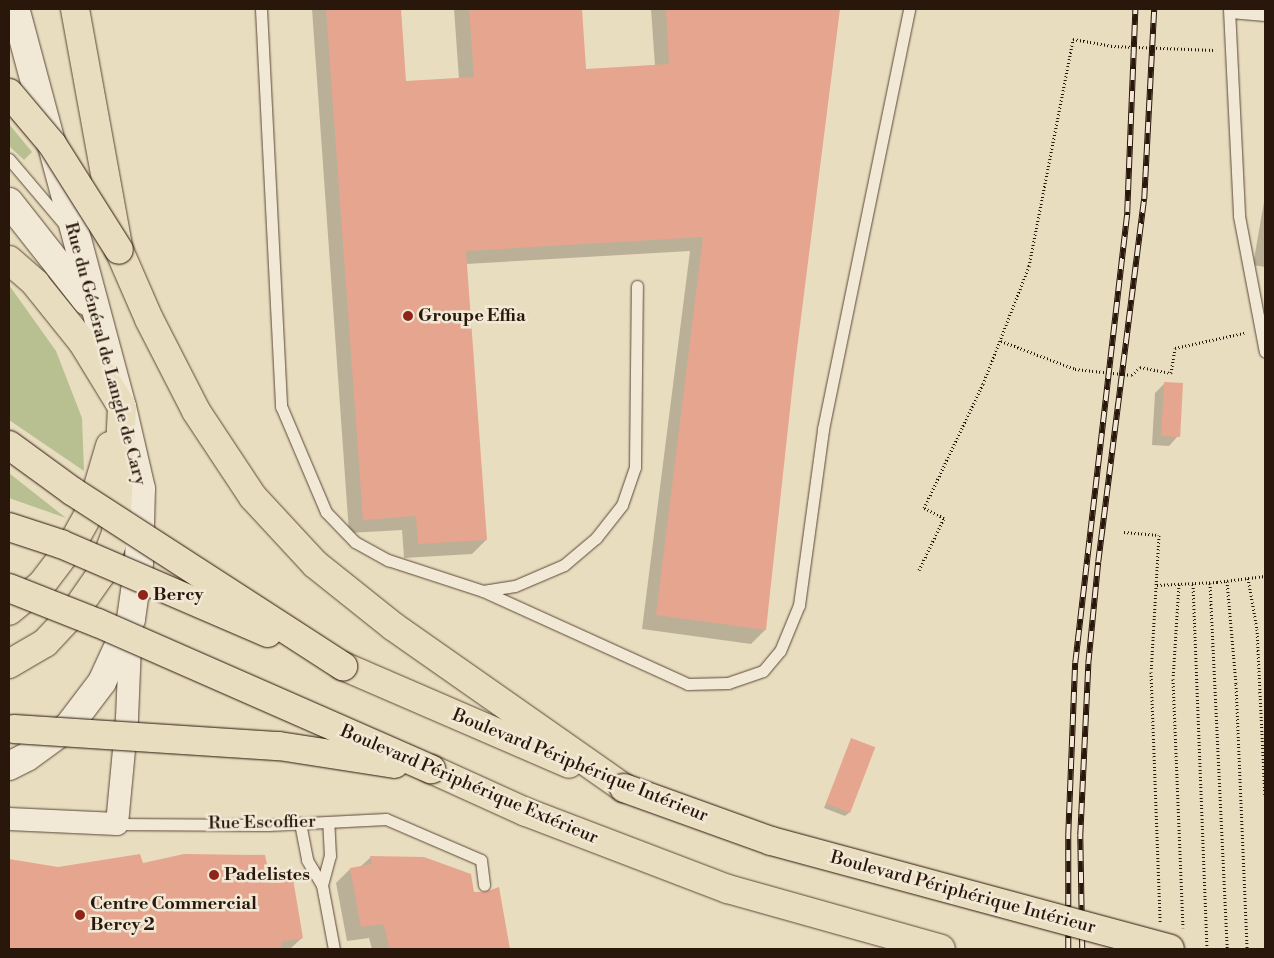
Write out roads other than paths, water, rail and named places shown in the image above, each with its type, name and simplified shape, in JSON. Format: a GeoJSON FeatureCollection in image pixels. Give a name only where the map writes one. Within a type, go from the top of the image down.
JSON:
{"type":"FeatureCollection","features":[{"type":"Feature","properties":{"kind":"highway"},"geometry":{"type":"LineString","coordinates":[[75,9],[119,250]]}},
{"type":"Feature","properties":{"kind":"highway"},"geometry":{"type":"LineString","coordinates":[[9,93],[52,144],[119,250],[149,319],[196,410],[260,504],[315,564],[394,627],[624,788]]}},
{"type":"Feature","properties":{"kind":"highway"},"geometry":{"type":"LineString","coordinates":[[9,260],[35,283],[83,343],[122,406],[116,533],[101,574],[76,610],[45,643],[9,664]]}},
{"type":"Feature","properties":{"kind":"highway"},"geometry":{"type":"LineString","coordinates":[[9,611],[42,584],[71,546],[91,510],[122,406]]}},
{"type":"Feature","properties":{"kind":"highway"},"geometry":{"type":"LineString","coordinates":[[9,445],[72,491],[343,666]]}},
{"type":"Feature","properties":{"kind":"highway","name":"Boulevard Périphérique Intérieur"},"geometry":{"type":"LineString","coordinates":[[9,527],[104,562],[624,788],[771,840],[1171,936]]}},
{"type":"Feature","properties":{"kind":"highway","name":"Boulevard Périphérique Extérieur"},"geometry":{"type":"LineString","coordinates":[[9,588],[98,623],[562,826],[728,890],[941,949]]}},
{"type":"Feature","properties":{"kind":"highway"},"geometry":{"type":"LineString","coordinates":[[10,729],[279,746],[431,769]]}},
{"type":"Feature","properties":{"kind":"main road","name":"Rue du Général de Langle de Cary"},"geometry":{"type":"LineString","coordinates":[[15,9],[74,236],[122,406],[141,489],[139,563],[131,619]]}},
{"type":"Feature","properties":{"kind":"main road"},"geometry":{"type":"LineString","coordinates":[[9,202],[95,312]]}},
{"type":"Feature","properties":{"kind":"main road"},"geometry":{"type":"LineString","coordinates":[[9,766],[27,758],[68,727],[102,682],[131,619]]}},
{"type":"Feature","properties":{"kind":"street","name":"Rue du Général de Langle de Cary"},"geometry":{"type":"LineString","coordinates":[[117,824],[127,718],[131,619]]}},
{"type":"Feature","properties":{"kind":"street","name":"Rue Escoffier"},"geometry":{"type":"LineString","coordinates":[[9,819],[117,824]]}},
{"type":"Feature","properties":{"kind":"lane"},"geometry":{"type":"LineString","coordinates":[[261,9],[281,406],[326,512],[355,542],[388,560],[483,591],[688,684],[728,683],[763,671],[780,650],[799,604],[823,428],[909,9]]}},
{"type":"Feature","properties":{"kind":"lane"},"geometry":{"type":"LineString","coordinates":[[1265,15],[1230,10],[1239,216],[1259,329],[1265,352]]}},
{"type":"Feature","properties":{"kind":"lane"},"geometry":{"type":"LineString","coordinates":[[9,159],[74,236]]}},
{"type":"Feature","properties":{"kind":"lane"},"geometry":{"type":"LineString","coordinates":[[483,591],[515,586],[564,565],[596,538],[622,506],[635,467],[637,286]]}},
{"type":"Feature","properties":{"kind":"lane","name":"Rue Escoffier"},"geometry":{"type":"LineString","coordinates":[[117,824],[300,823],[386,819],[481,860],[484,885]]}},
{"type":"Feature","properties":{"kind":"lane"},"geometry":{"type":"LineString","coordinates":[[322,884],[330,856],[328,822]]}},
{"type":"Feature","properties":{"kind":"lane"},"geometry":{"type":"LineString","coordinates":[[300,823],[307,860],[322,884],[334,949]]}},
{"type":"Feature","properties":{"kind":"railway"},"geometry":{"type":"LineString","coordinates":[[1068,949],[1068,835],[1075,663],[1127,212],[1135,9]]}},
{"type":"Feature","properties":{"kind":"railway"},"geometry":{"type":"LineString","coordinates":[[1082,949],[1080,836],[1088,664],[1098,562],[1144,199],[1154,9]]}},
{"type":"Feature","properties":{"kind":"place","name":"Groupe Effia"},"geometry":{"type":"Point","coordinates":[408,316]}},
{"type":"Feature","properties":{"kind":"place","name":"Bercy"},"geometry":{"type":"Point","coordinates":[143,595]}},
{"type":"Feature","properties":{"kind":"place","name":"Padelistes"},"geometry":{"type":"Point","coordinates":[214,875]}},
{"type":"Feature","properties":{"kind":"place","name":"Centre Commercial Bercy 2"},"geometry":{"type":"Point","coordinates":[80,915]}}]}
